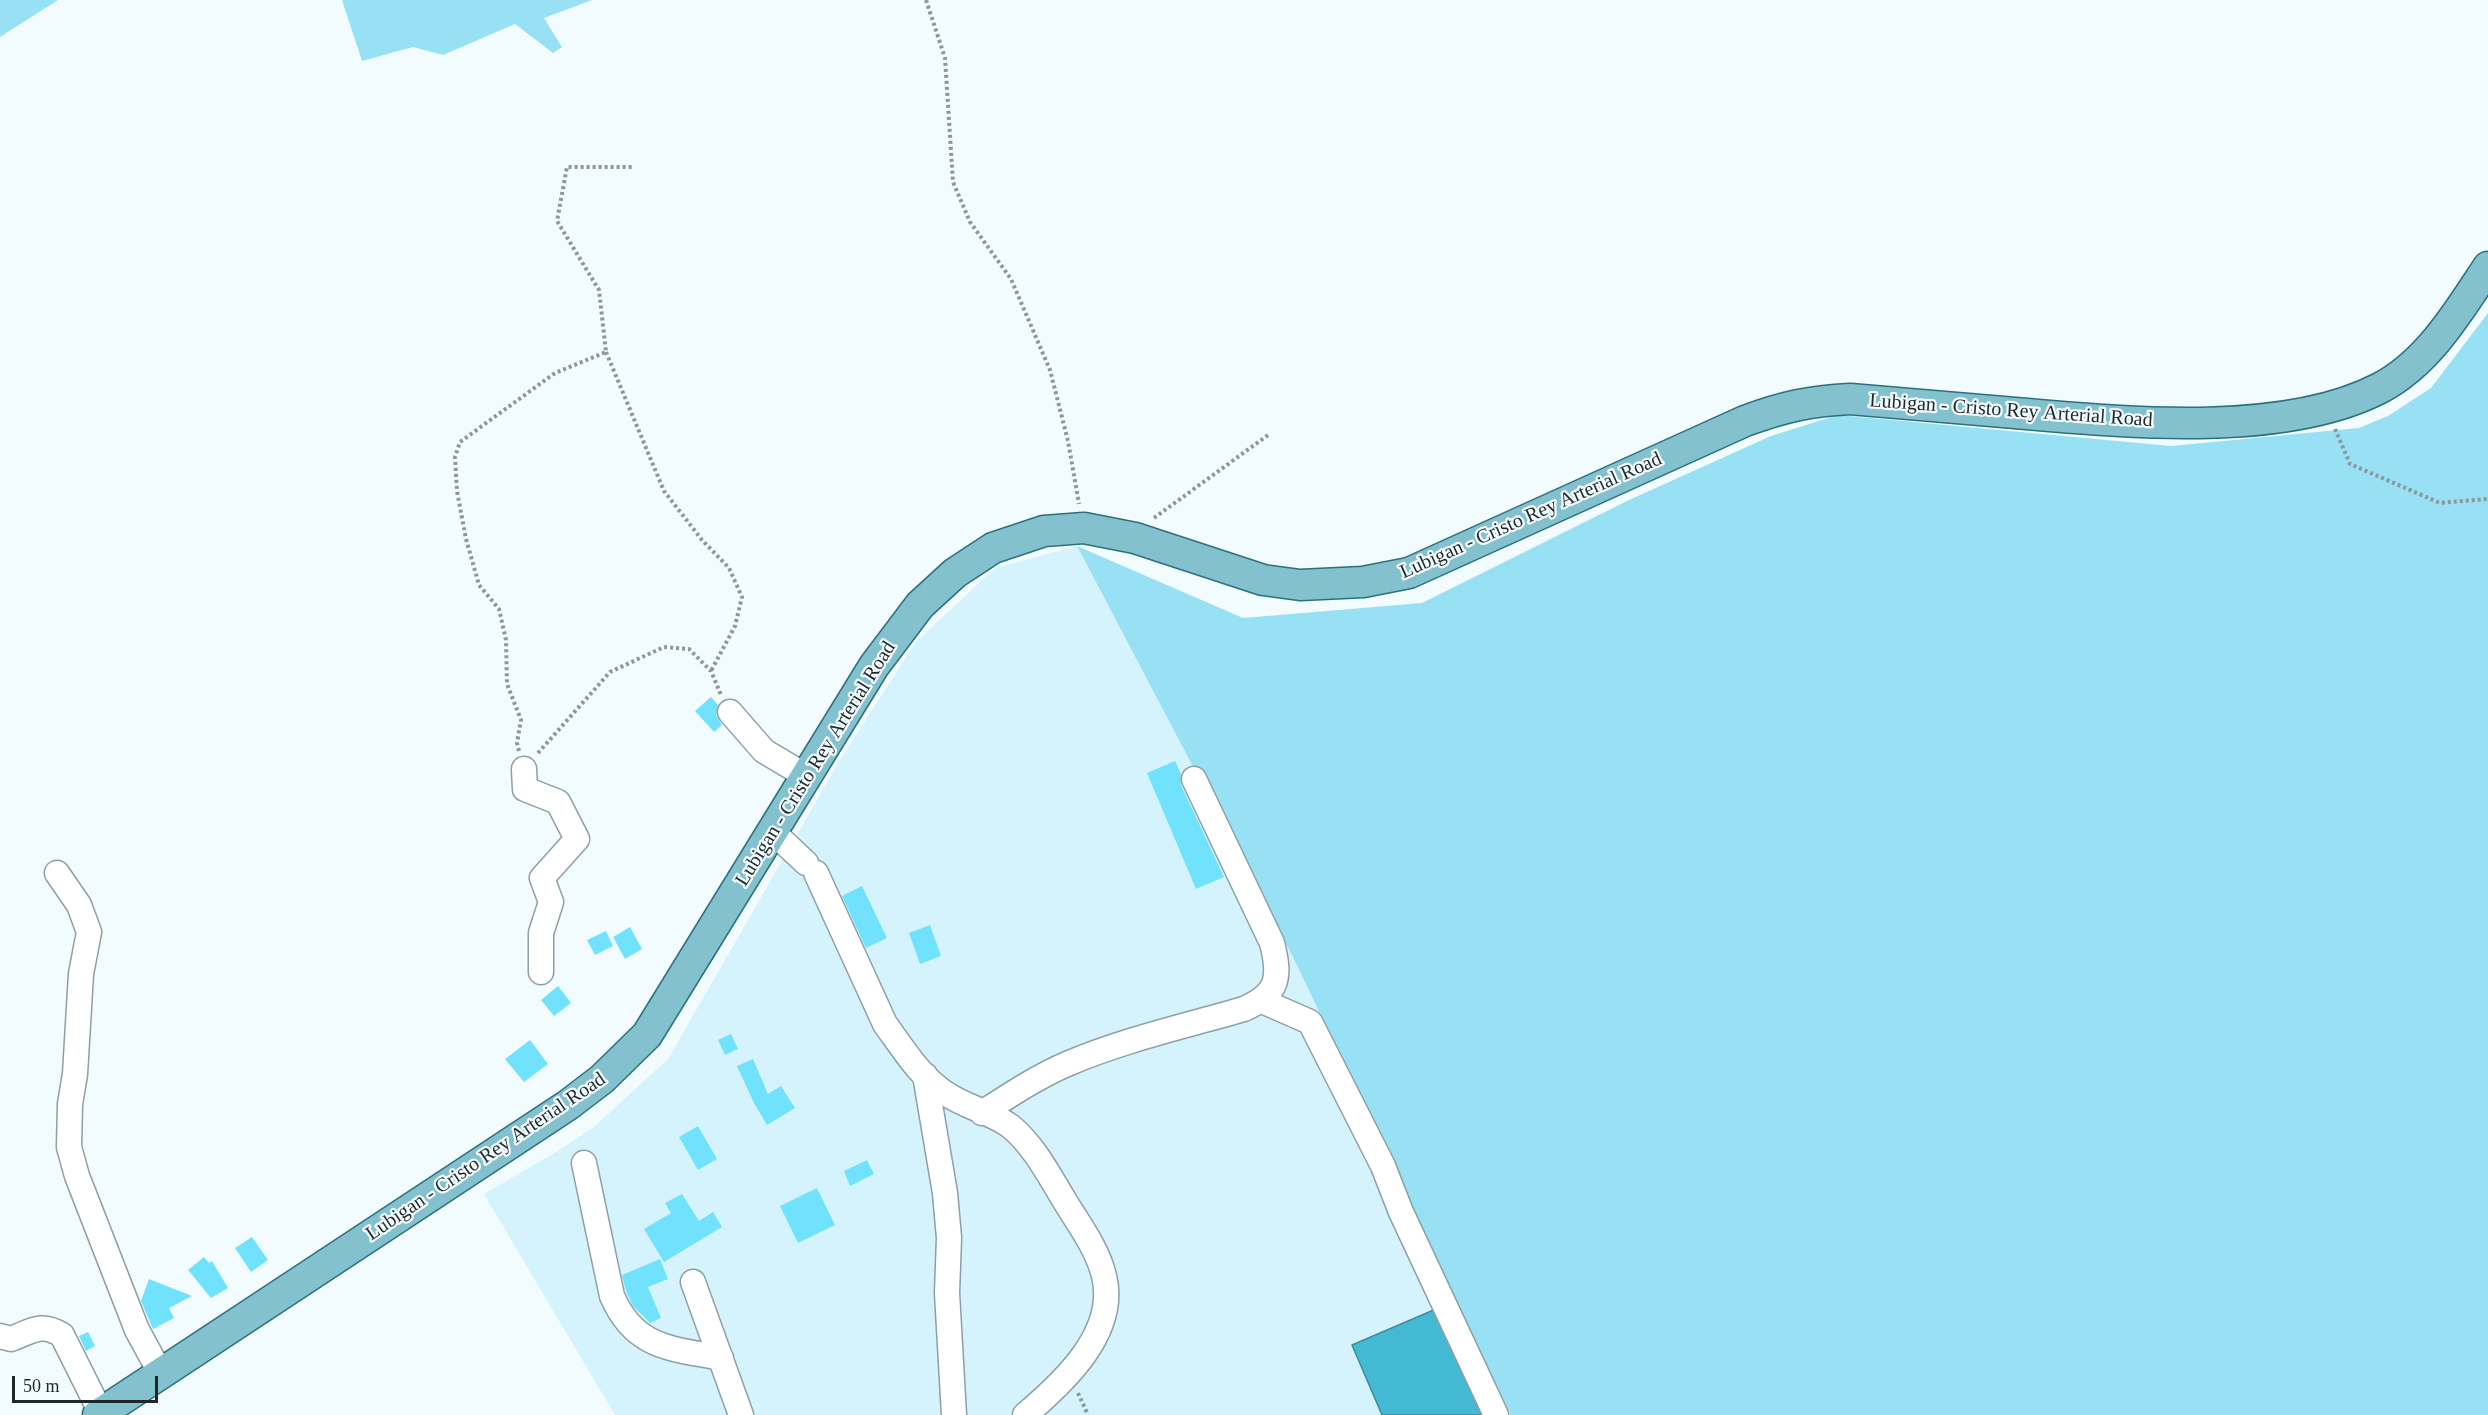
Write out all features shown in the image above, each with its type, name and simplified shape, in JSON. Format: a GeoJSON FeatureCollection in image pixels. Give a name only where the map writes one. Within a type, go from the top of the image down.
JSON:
{"type":"FeatureCollection","features":[{"type":"Feature","properties":{"kind":"main road","name":"Lubigan - Cristo Rey Arterial Road"},"geometry":{"type":"LineString","coordinates":[[100,1414],[567,1105],[617,1066],[647,1035],[874,666],[920,605],[955,573],[993,548],[1044,531],[1084,528],[1125,536],[1263,580],[1300,585],[1363,582],[1409,573],[1745,421],[1795,405],[1850,399],[2108,421],[2162,423],[2221,422],[2326,409],[2380,388],[2412,366],[2451,322],[2488,267]]}},
{"type":"Feature","properties":{"kind":"street"},"geometry":{"type":"LineString","coordinates":[[730,712],[764,751],[806,776]]}},
{"type":"Feature","properties":{"kind":"street"},"geometry":{"type":"LineString","coordinates":[[524,769],[525,789],[558,802],[577,839],[542,878],[551,902],[541,933],[541,972]]}},
{"type":"Feature","properties":{"kind":"street"},"geometry":{"type":"LineString","coordinates":[[982,1113],[1034,1080],[1068,1064],[1126,1043],[1244,1009],[1262,1001],[1268,995],[1276,979],[1277,960],[1272,943],[1194,779]]}},
{"type":"Feature","properties":{"kind":"street"},"geometry":{"type":"LineString","coordinates":[[773,832],[811,868],[885,1024],[925,1075],[943,1093],[1009,1125],[1033,1152],[1094,1249],[1104,1274],[1108,1295],[1104,1314],[1092,1341],[1054,1390],[1025,1415]]}},
{"type":"Feature","properties":{"kind":"street"},"geometry":{"type":"LineString","coordinates":[[57,873],[79,905],[89,932],[81,974],[75,1074],[70,1104],[69,1147],[77,1176],[137,1330],[161,1374]]}},
{"type":"Feature","properties":{"kind":"street"},"geometry":{"type":"LineString","coordinates":[[1262,1001],[1310,1022],[1383,1166],[1401,1212],[1496,1415]]}},
{"type":"Feature","properties":{"kind":"street"},"geometry":{"type":"LineString","coordinates":[[925,1075],[945,1193],[949,1238],[947,1293],[954,1415]]}},
{"type":"Feature","properties":{"kind":"street"},"geometry":{"type":"LineString","coordinates":[[584,1163],[612,1296],[619,1313],[645,1339],[659,1346],[721,1358]]}},
{"type":"Feature","properties":{"kind":"street"},"geometry":{"type":"LineString","coordinates":[[693,1282],[741,1415]]}},
{"type":"Feature","properties":{"kind":"street"},"geometry":{"type":"LineString","coordinates":[[0,1335],[11,1339],[41,1327],[51,1328],[62,1335],[100,1414]]}},
{"type":"Feature","properties":{"kind":"path"},"geometry":{"type":"LineString","coordinates":[[926,0],[945,58],[953,182],[970,222],[1011,279],[1050,370],[1068,441],[1084,528]]}},
{"type":"Feature","properties":{"kind":"path"},"geometry":{"type":"LineString","coordinates":[[632,168],[567,167],[557,221],[598,290],[606,352],[664,491],[702,540],[729,568],[742,597],[735,626],[711,671]]}},
{"type":"Feature","properties":{"kind":"path"},"geometry":{"type":"LineString","coordinates":[[524,769],[518,743],[521,720],[507,684],[506,640],[499,609],[479,585],[466,539],[457,491],[455,457],[460,442],[555,373],[606,352]]}},
{"type":"Feature","properties":{"kind":"path"},"geometry":{"type":"LineString","coordinates":[[2326,409],[2350,464],[2440,503],[2488,499]]}},
{"type":"Feature","properties":{"kind":"path"},"geometry":{"type":"LineString","coordinates":[[1125,536],[1178,502],[1268,435]]}},
{"type":"Feature","properties":{"kind":"path"},"geometry":{"type":"LineString","coordinates":[[524,769],[610,672],[664,647],[689,650],[711,671],[730,712]]}},
{"type":"Feature","properties":{"kind":"shaded area"},"geometry":{"type":"Polygon","coordinates":[[[0,0],[58,0],[0,37],[0,0]]]}},
{"type":"Feature","properties":{"kind":"shaded area"},"geometry":{"type":"Polygon","coordinates":[[[342,0],[592,0],[544,18],[562,47],[553,53],[515,24],[443,55],[413,47],[362,61],[342,0]]]}},
{"type":"Feature","properties":{"kind":"shaded area"},"geometry":{"type":"Polygon","coordinates":[[[2488,313],[2488,1415],[1511,1415],[1294,959],[1077,546],[1243,618],[1422,603],[1629,500],[1771,436],[1838,415],[2171,446],[2359,428],[2388,416],[2431,388],[2488,313]]]}},
{"type":"Feature","properties":{"kind":"shaded area"},"geometry":{"type":"Polygon","coordinates":[[[1077,546],[1294,959],[1511,1415],[615,1415],[484,1194],[558,1151],[595,1126],[668,1059],[840,760],[915,643],[995,568],[1077,546]]]}},
{"type":"Feature","properties":{"kind":"shaded area"},"geometry":{"type":"Polygon","coordinates":[[[1436,1309],[1482,1415],[1382,1415],[1352,1345],[1436,1309]]]}},
{"type":"Feature","properties":{"kind":"building"},"geometry":{"type":"Polygon","coordinates":[[[711,697],[718,705],[716,715],[722,725],[714,732],[695,711],[711,697]]]}},
{"type":"Feature","properties":{"kind":"building"},"geometry":{"type":"Polygon","coordinates":[[[1175,761],[1181,774],[1181,785],[1224,877],[1196,889],[1147,773],[1175,761]]]}},
{"type":"Feature","properties":{"kind":"building"},"geometry":{"type":"Polygon","coordinates":[[[862,886],[887,938],[866,948],[842,896],[862,886]]]}},
{"type":"Feature","properties":{"kind":"building"},"geometry":{"type":"Polygon","coordinates":[[[930,925],[941,956],[920,964],[909,933],[930,925]]]}},
{"type":"Feature","properties":{"kind":"building"},"geometry":{"type":"Polygon","coordinates":[[[630,927],[642,949],[625,959],[613,937],[630,927]]]}},
{"type":"Feature","properties":{"kind":"building"},"geometry":{"type":"Polygon","coordinates":[[[606,931],[613,946],[595,955],[587,940],[606,931]]]}},
{"type":"Feature","properties":{"kind":"building"},"geometry":{"type":"Polygon","coordinates":[[[558,986],[571,1003],[554,1016],[541,1000],[558,986]]]}},
{"type":"Feature","properties":{"kind":"building"},"geometry":{"type":"Polygon","coordinates":[[[731,1034],[738,1049],[725,1055],[718,1040],[731,1034]]]}},
{"type":"Feature","properties":{"kind":"building"},"geometry":{"type":"Polygon","coordinates":[[[530,1040],[548,1064],[524,1082],[505,1059],[530,1040]]]}},
{"type":"Feature","properties":{"kind":"building"},"geometry":{"type":"Polygon","coordinates":[[[753,1059],[768,1094],[781,1086],[795,1108],[767,1125],[737,1066],[753,1059]]]}},
{"type":"Feature","properties":{"kind":"building"},"geometry":{"type":"Polygon","coordinates":[[[698,1126],[717,1159],[698,1170],[679,1137],[698,1126]]]}},
{"type":"Feature","properties":{"kind":"building"},"geometry":{"type":"Polygon","coordinates":[[[867,1160],[874,1174],[850,1186],[844,1171],[867,1160]]]}},
{"type":"Feature","properties":{"kind":"building"},"geometry":{"type":"Polygon","coordinates":[[[817,1188],[835,1225],[798,1243],[780,1206],[817,1188]]]}},
{"type":"Feature","properties":{"kind":"building"},"geometry":{"type":"Polygon","coordinates":[[[682,1194],[699,1221],[713,1212],[722,1227],[664,1262],[644,1229],[671,1213],[665,1203],[682,1194]]]}},
{"type":"Feature","properties":{"kind":"building"},"geometry":{"type":"Polygon","coordinates":[[[252,1237],[268,1260],[251,1272],[235,1248],[252,1237]]]}},
{"type":"Feature","properties":{"kind":"building"},"geometry":{"type":"Polygon","coordinates":[[[204,1257],[209,1263],[212,1261],[228,1288],[211,1298],[188,1270],[204,1257]]]}},
{"type":"Feature","properties":{"kind":"building"},"geometry":{"type":"Polygon","coordinates":[[[660,1259],[668,1279],[648,1287],[661,1318],[650,1323],[633,1306],[622,1275],[660,1259]]]}},
{"type":"Feature","properties":{"kind":"building"},"geometry":{"type":"Polygon","coordinates":[[[149,1279],[192,1296],[169,1308],[174,1318],[153,1329],[141,1301],[149,1279]]]}},
{"type":"Feature","properties":{"kind":"building"},"geometry":{"type":"Polygon","coordinates":[[[88,1332],[95,1346],[86,1351],[79,1336],[88,1332]]]}}]}
